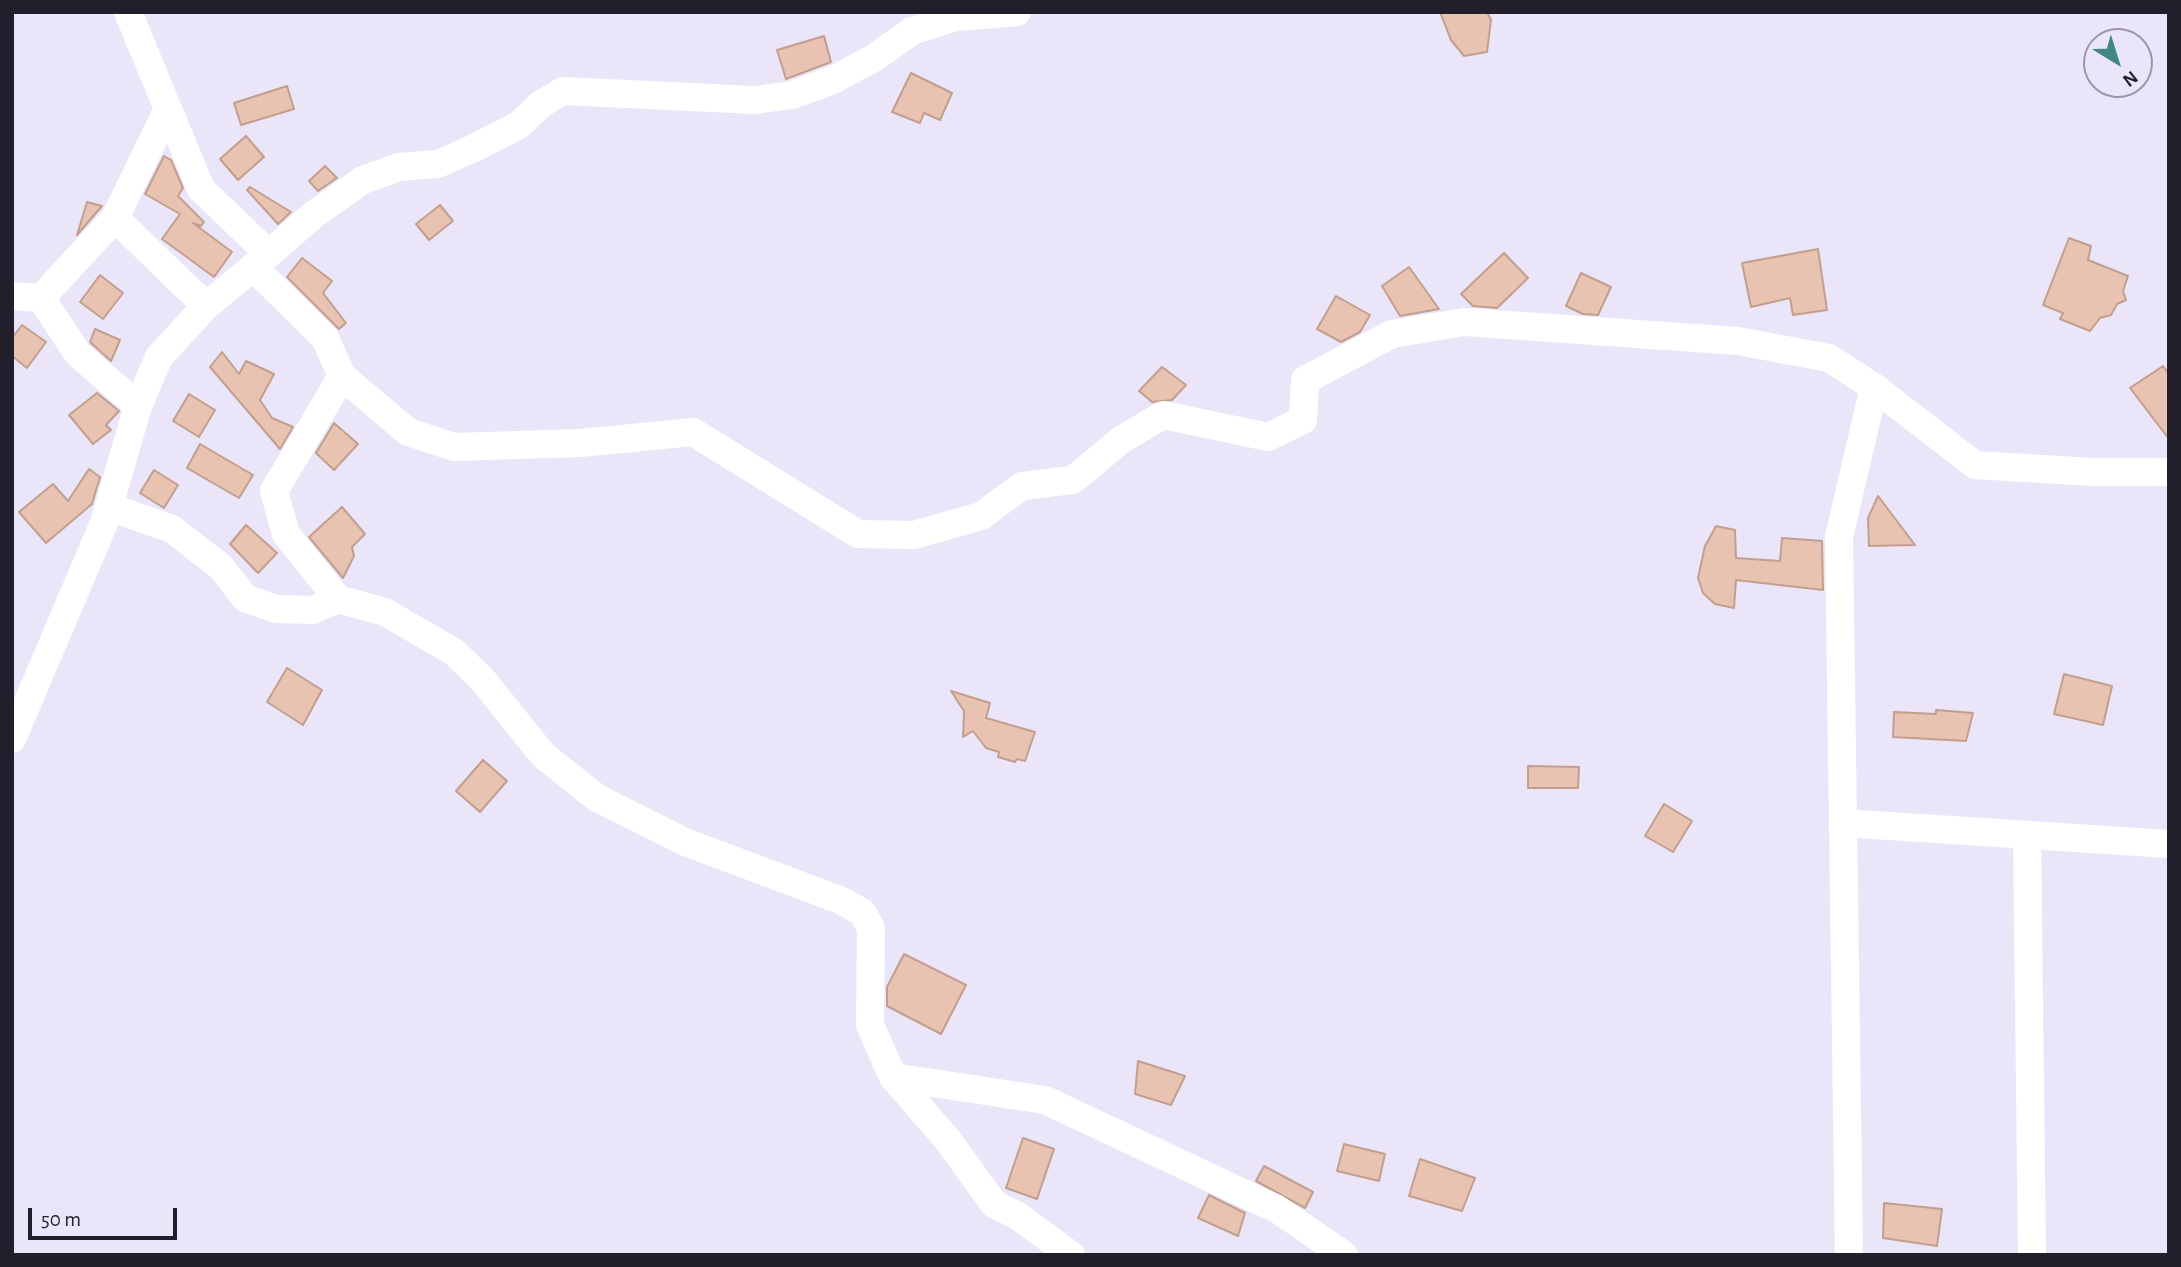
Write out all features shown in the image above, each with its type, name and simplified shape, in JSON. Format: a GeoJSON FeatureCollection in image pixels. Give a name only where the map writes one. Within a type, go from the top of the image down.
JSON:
{"type":"FeatureCollection","features":[{"type":"Feature","properties":{"kind":"street"},"geometry":{"type":"LineString","coordinates":[[128,12],[201,189],[325,338],[342,376],[408,432],[454,447],[581,443],[694,432],[858,534],[914,535],[981,516],[1022,486],[1073,480],[1121,440],[1163,415],[1268,437],[1303,420],[1305,380],[1392,334],[1465,322],[1738,341],[1829,358],[1874,387],[1975,465],[2093,472],[2169,472]]}},
{"type":"Feature","properties":{"kind":"street"},"geometry":{"type":"LineString","coordinates":[[12,739],[109,507],[138,405],[159,357],[206,306],[313,215],[363,180],[399,167],[438,164],[472,149],[519,125],[541,104],[563,92],[754,100],[792,95],[832,80],[863,64],[912,31],[956,17],[1017,12]]}},
{"type":"Feature","properties":{"kind":"street"},"geometry":{"type":"LineString","coordinates":[[41,299],[115,218],[167,111]]}},
{"type":"Feature","properties":{"kind":"street"},"geometry":{"type":"LineString","coordinates":[[115,218],[206,306]]}},
{"type":"Feature","properties":{"kind":"street"},"geometry":{"type":"LineString","coordinates":[[12,296],[41,299]]}},
{"type":"Feature","properties":{"kind":"street"},"geometry":{"type":"LineString","coordinates":[[41,299],[78,354],[138,405]]}},
{"type":"Feature","properties":{"kind":"street"},"geometry":{"type":"LineString","coordinates":[[342,376],[274,491],[286,534],[338,599],[385,612],[454,652],[482,679],[543,755],[597,798],[685,842],[840,900],[862,912],[871,928],[870,1025],[893,1077],[947,1139],[994,1204],[1018,1216],[1071,1255]]}},
{"type":"Feature","properties":{"kind":"street"},"geometry":{"type":"LineString","coordinates":[[1849,1255],[1839,537],[1874,387]]}},
{"type":"Feature","properties":{"kind":"street"},"geometry":{"type":"LineString","coordinates":[[109,507],[172,529],[220,567],[245,598],[276,609],[313,610],[338,599]]}},
{"type":"Feature","properties":{"kind":"street"},"geometry":{"type":"LineString","coordinates":[[1843,823],[2169,844]]}},
{"type":"Feature","properties":{"kind":"street"},"geometry":{"type":"LineString","coordinates":[[2027,836],[2032,1255]]}},
{"type":"Feature","properties":{"kind":"street"},"geometry":{"type":"LineString","coordinates":[[893,1077],[1045,1100],[1277,1209],[1344,1255]]}},
{"type":"Feature","properties":{"kind":"building"},"geometry":{"type":"Polygon","coordinates":[[[1440,12],[1487,12],[1491,20],[1487,52],[1464,56],[1451,40],[1440,12]]]}},
{"type":"Feature","properties":{"kind":"building"},"geometry":{"type":"Polygon","coordinates":[[[824,36],[831,62],[786,79],[777,50],[824,36]]]}},
{"type":"Feature","properties":{"kind":"building"},"geometry":{"type":"Polygon","coordinates":[[[911,73],[952,93],[940,120],[924,113],[920,123],[892,112],[911,73]]]}},
{"type":"Feature","properties":{"kind":"building"},"geometry":{"type":"Polygon","coordinates":[[[287,86],[294,109],[241,125],[234,103],[287,86]]]}},
{"type":"Feature","properties":{"kind":"building"},"geometry":{"type":"Polygon","coordinates":[[[246,136],[264,157],[238,180],[220,159],[246,136]]]}},
{"type":"Feature","properties":{"kind":"building"},"geometry":{"type":"Polygon","coordinates":[[[164,156],[171,160],[183,188],[178,196],[204,222],[201,226],[193,223],[232,252],[214,277],[162,239],[180,214],[145,194],[164,156]]]}},
{"type":"Feature","properties":{"kind":"building"},"geometry":{"type":"Polygon","coordinates":[[[325,166],[337,178],[318,191],[309,181],[325,166]]]}},
{"type":"Feature","properties":{"kind":"building"},"geometry":{"type":"Polygon","coordinates":[[[250,187],[291,212],[278,224],[247,190],[250,187]]]}},
{"type":"Feature","properties":{"kind":"building"},"geometry":{"type":"Polygon","coordinates":[[[87,202],[102,206],[77,235],[87,202]]]}},
{"type":"Feature","properties":{"kind":"building"},"geometry":{"type":"Polygon","coordinates":[[[440,205],[453,221],[429,240],[416,224],[440,205]]]}},
{"type":"Feature","properties":{"kind":"building"},"geometry":{"type":"Polygon","coordinates":[[[2069,238],[2091,246],[2088,260],[2128,276],[2123,291],[2126,300],[2117,304],[2111,315],[2100,318],[2090,331],[2060,319],[2063,313],[2043,305],[2069,238]]]}},
{"type":"Feature","properties":{"kind":"building"},"geometry":{"type":"Polygon","coordinates":[[[1818,249],[1827,310],[1793,315],[1790,298],[1751,307],[1742,263],[1818,249]]]}},
{"type":"Feature","properties":{"kind":"building"},"geometry":{"type":"Polygon","coordinates":[[[1504,253],[1528,278],[1497,308],[1473,306],[1461,294],[1504,253]]]}},
{"type":"Feature","properties":{"kind":"building"},"geometry":{"type":"Polygon","coordinates":[[[302,258],[332,281],[323,293],[346,323],[339,329],[287,277],[302,258]]]}},
{"type":"Feature","properties":{"kind":"building"},"geometry":{"type":"Polygon","coordinates":[[[1409,267],[1439,309],[1400,316],[1382,286],[1409,267]]]}},
{"type":"Feature","properties":{"kind":"building"},"geometry":{"type":"Polygon","coordinates":[[[1581,273],[1611,287],[1598,315],[1583,314],[1566,306],[1581,273]]]}},
{"type":"Feature","properties":{"kind":"building"},"geometry":{"type":"Polygon","coordinates":[[[100,275],[123,293],[103,319],[80,302],[100,275]]]}},
{"type":"Feature","properties":{"kind":"building"},"geometry":{"type":"Polygon","coordinates":[[[1336,296],[1370,315],[1360,332],[1341,342],[1317,329],[1336,296]]]}},
{"type":"Feature","properties":{"kind":"building"},"geometry":{"type":"Polygon","coordinates":[[[22,325],[46,342],[27,368],[12,356],[12,338],[22,325]]]}},
{"type":"Feature","properties":{"kind":"building"},"geometry":{"type":"Polygon","coordinates":[[[95,329],[120,340],[111,361],[90,342],[95,329]]]}},
{"type":"Feature","properties":{"kind":"building"},"geometry":{"type":"Polygon","coordinates":[[[222,352],[239,374],[246,361],[274,374],[260,400],[272,418],[293,427],[280,449],[210,367],[222,352]]]}},
{"type":"Feature","properties":{"kind":"building"},"geometry":{"type":"Polygon","coordinates":[[[2163,366],[2169,374],[2169,439],[2130,388],[2163,366]]]}},
{"type":"Feature","properties":{"kind":"building"},"geometry":{"type":"Polygon","coordinates":[[[1162,367],[1186,385],[1172,400],[1152,402],[1139,391],[1162,367]]]}},
{"type":"Feature","properties":{"kind":"building"},"geometry":{"type":"Polygon","coordinates":[[[97,393],[119,411],[106,425],[111,430],[93,444],[69,415],[97,393]]]}},
{"type":"Feature","properties":{"kind":"building"},"geometry":{"type":"Polygon","coordinates":[[[189,394],[215,410],[199,437],[173,421],[189,394]]]}},
{"type":"Feature","properties":{"kind":"building"},"geometry":{"type":"Polygon","coordinates":[[[334,423],[358,444],[334,470],[316,453],[334,423]]]}},
{"type":"Feature","properties":{"kind":"building"},"geometry":{"type":"Polygon","coordinates":[[[200,444],[253,475],[239,498],[187,468],[200,444]]]}},
{"type":"Feature","properties":{"kind":"building"},"geometry":{"type":"Polygon","coordinates":[[[89,469],[100,477],[92,504],[46,543],[19,512],[53,484],[68,501],[89,469]]]}},
{"type":"Feature","properties":{"kind":"building"},"geometry":{"type":"Polygon","coordinates":[[[154,470],[178,485],[164,508],[140,493],[154,470]]]}},
{"type":"Feature","properties":{"kind":"building"},"geometry":{"type":"Polygon","coordinates":[[[1878,496],[1915,545],[1869,546],[1868,518],[1878,496]]]}},
{"type":"Feature","properties":{"kind":"building"},"geometry":{"type":"Polygon","coordinates":[[[342,507],[365,534],[352,547],[354,556],[343,578],[309,537],[342,507]]]}},
{"type":"Feature","properties":{"kind":"building"},"geometry":{"type":"Polygon","coordinates":[[[246,525],[277,553],[258,573],[230,544],[246,525]]]}},
{"type":"Feature","properties":{"kind":"building"},"geometry":{"type":"Polygon","coordinates":[[[1716,526],[1735,530],[1736,558],[1780,561],[1782,538],[1822,541],[1823,590],[1736,580],[1734,608],[1715,604],[1703,593],[1698,578],[1705,546],[1716,526]]]}},
{"type":"Feature","properties":{"kind":"building"},"geometry":{"type":"Polygon","coordinates":[[[287,668],[322,690],[303,725],[267,702],[287,668]]]}},
{"type":"Feature","properties":{"kind":"building"},"geometry":{"type":"Polygon","coordinates":[[[2064,674],[2112,686],[2103,725],[2054,714],[2064,674]]]}},
{"type":"Feature","properties":{"kind":"building"},"geometry":{"type":"Polygon","coordinates":[[[951,691],[990,703],[986,718],[1035,732],[1025,761],[1017,759],[1015,762],[998,757],[999,752],[986,748],[973,731],[963,737],[964,711],[951,691]]]}},
{"type":"Feature","properties":{"kind":"building"},"geometry":{"type":"Polygon","coordinates":[[[1936,710],[1973,713],[1966,741],[1893,737],[1894,712],[1936,714],[1936,710]]]}},
{"type":"Feature","properties":{"kind":"building"},"geometry":{"type":"Polygon","coordinates":[[[483,760],[507,781],[480,812],[456,791],[483,760]]]}},
{"type":"Feature","properties":{"kind":"building"},"geometry":{"type":"Polygon","coordinates":[[[1528,766],[1579,767],[1578,788],[1528,788],[1528,766]]]}},
{"type":"Feature","properties":{"kind":"building"},"geometry":{"type":"Polygon","coordinates":[[[1664,804],[1692,821],[1673,852],[1645,836],[1664,804]]]}},
{"type":"Feature","properties":{"kind":"building"},"geometry":{"type":"Polygon","coordinates":[[[904,954],[966,985],[941,1034],[887,1006],[887,987],[904,954]]]}},
{"type":"Feature","properties":{"kind":"building"},"geometry":{"type":"Polygon","coordinates":[[[1138,1061],[1185,1076],[1171,1105],[1135,1094],[1138,1061]]]}},
{"type":"Feature","properties":{"kind":"building"},"geometry":{"type":"Polygon","coordinates":[[[1023,1138],[1054,1149],[1037,1199],[1006,1188],[1023,1138]]]}},
{"type":"Feature","properties":{"kind":"building"},"geometry":{"type":"Polygon","coordinates":[[[1344,1144],[1385,1154],[1379,1181],[1337,1171],[1344,1144]]]}},
{"type":"Feature","properties":{"kind":"building"},"geometry":{"type":"Polygon","coordinates":[[[1420,1159],[1475,1178],[1462,1211],[1409,1196],[1420,1159]]]}},
{"type":"Feature","properties":{"kind":"building"},"geometry":{"type":"Polygon","coordinates":[[[1264,1166],[1313,1192],[1305,1208],[1256,1181],[1264,1166]]]}},
{"type":"Feature","properties":{"kind":"building"},"geometry":{"type":"Polygon","coordinates":[[[1209,1195],[1245,1213],[1238,1236],[1198,1218],[1209,1195]]]}},
{"type":"Feature","properties":{"kind":"building"},"geometry":{"type":"Polygon","coordinates":[[[1884,1203],[1942,1209],[1937,1246],[1883,1238],[1884,1203]]]}}]}
